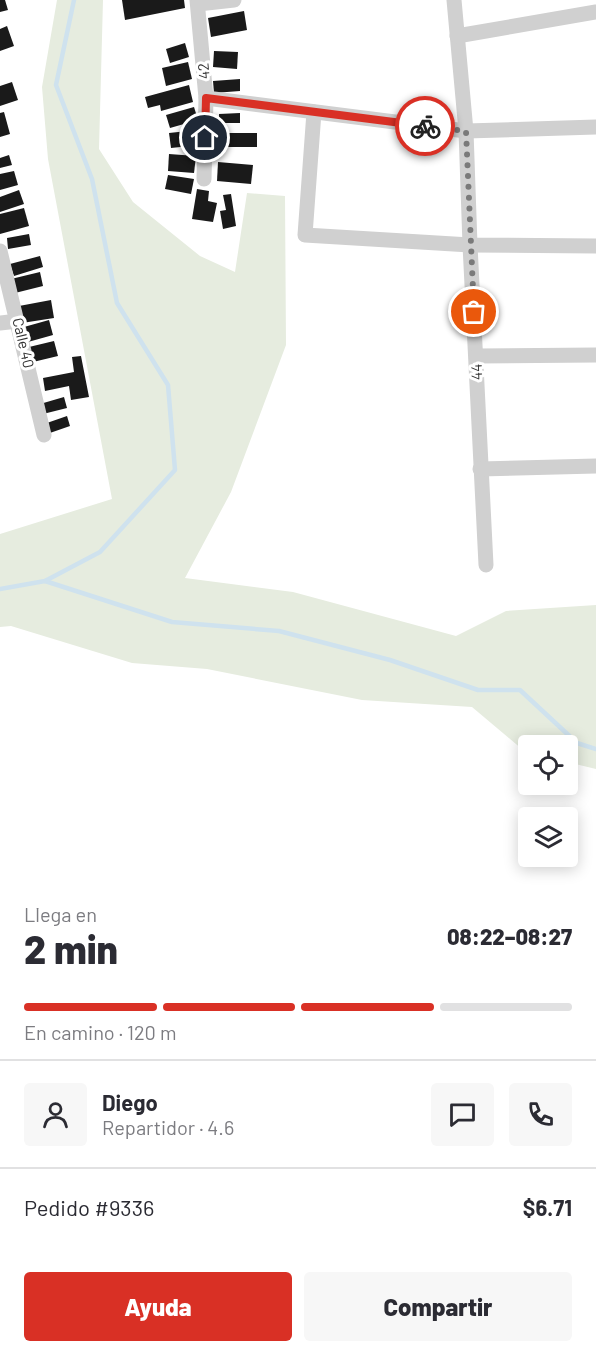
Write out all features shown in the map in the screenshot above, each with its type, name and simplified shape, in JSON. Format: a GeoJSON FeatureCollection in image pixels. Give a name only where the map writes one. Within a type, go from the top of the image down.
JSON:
{"type":"FeatureCollection","features":[{"type":"Feature","properties":{"kind":"street"},"geometry":{"type":"LineString","coordinates":[[197,2],[234,0]]}},
{"type":"Feature","properties":{"kind":"street","name":"44"},"geometry":{"type":"LineString","coordinates":[[454,0],[466,131],[486,565]]}},
{"type":"Feature","properties":{"kind":"street","name":"42"},"geometry":{"type":"LineString","coordinates":[[197,2],[206,98],[204,178]]}},
{"type":"Feature","properties":{"kind":"street"},"geometry":{"type":"LineString","coordinates":[[457,36],[596,12]]}},
{"type":"Feature","properties":{"kind":"street"},"geometry":{"type":"LineString","coordinates":[[206,98],[466,131],[596,127]]}},
{"type":"Feature","properties":{"kind":"street"},"geometry":{"type":"LineString","coordinates":[[315,112],[305,235],[470,245],[596,246]]}},
{"type":"Feature","properties":{"kind":"street","name":"Calle 40"},"geometry":{"type":"LineString","coordinates":[[0,251],[44,435]]}},
{"type":"Feature","properties":{"kind":"street"},"geometry":{"type":"LineString","coordinates":[[0,323],[18,321]]}},
{"type":"Feature","properties":{"kind":"street"},"geometry":{"type":"LineString","coordinates":[[477,356],[596,355]]}},
{"type":"Feature","properties":{"kind":"street"},"geometry":{"type":"LineString","coordinates":[[480,469],[596,466]]}},
{"type":"Feature","properties":{"kind":"shaded area"},"geometry":{"type":"Polygon","coordinates":[[[57,0],[103,0],[99,149],[133,202],[200,256],[235,272],[247,193],[285,196],[286,345],[231,492],[185,578],[293,592],[456,636],[506,611],[596,605],[596,769],[578,765],[578,735],[518,735],[518,746],[472,707],[362,700],[207,669],[132,663],[11,626],[0,627],[0,534],[112,499],[48,159],[42,87],[57,0]]]}},
{"type":"Feature","properties":{"kind":"building"},"geometry":{"type":"Polygon","coordinates":[[[0,0],[5,0],[8,10],[0,12],[0,0]]]}},
{"type":"Feature","properties":{"kind":"building"},"geometry":{"type":"Polygon","coordinates":[[[122,0],[184,0],[185,8],[125,20],[122,0]]]}},
{"type":"Feature","properties":{"kind":"building"},"geometry":{"type":"Polygon","coordinates":[[[244,11],[247,30],[211,37],[208,18],[244,11]]]}},
{"type":"Feature","properties":{"kind":"building"},"geometry":{"type":"Polygon","coordinates":[[[7,26],[14,46],[0,51],[0,29],[7,26]]]}},
{"type":"Feature","properties":{"kind":"building"},"geometry":{"type":"Polygon","coordinates":[[[185,43],[189,57],[170,63],[166,49],[185,43]]]}},
{"type":"Feature","properties":{"kind":"building"},"geometry":{"type":"Polygon","coordinates":[[[214,51],[238,52],[237,69],[213,67],[214,51]]]}},
{"type":"Feature","properties":{"kind":"building"},"geometry":{"type":"Polygon","coordinates":[[[188,62],[192,79],[166,86],[162,68],[188,62]]]}},
{"type":"Feature","properties":{"kind":"building"},"geometry":{"type":"Polygon","coordinates":[[[240,79],[240,91],[214,93],[213,81],[240,79]]]}},
{"type":"Feature","properties":{"kind":"building"},"geometry":{"type":"Polygon","coordinates":[[[12,82],[18,100],[0,106],[0,86],[12,82]]]}},
{"type":"Feature","properties":{"kind":"building"},"geometry":{"type":"Polygon","coordinates":[[[189,85],[193,102],[161,111],[160,105],[148,108],[145,97],[189,85]]]}},
{"type":"Feature","properties":{"kind":"building"},"geometry":{"type":"Polygon","coordinates":[[[194,107],[198,120],[170,128],[166,115],[194,107]]]}},
{"type":"Feature","properties":{"kind":"building"},"geometry":{"type":"Polygon","coordinates":[[[4,112],[10,134],[0,137],[0,113],[4,112]]]}},
{"type":"Feature","properties":{"kind":"building"},"geometry":{"type":"Polygon","coordinates":[[[240,113],[240,123],[219,123],[219,114],[240,113]]]}},
{"type":"Feature","properties":{"kind":"building"},"geometry":{"type":"Polygon","coordinates":[[[197,130],[199,145],[171,148],[169,133],[197,130]]]}},
{"type":"Feature","properties":{"kind":"building"},"geometry":{"type":"Polygon","coordinates":[[[218,133],[257,133],[257,147],[218,147],[218,133]]]}},
{"type":"Feature","properties":{"kind":"building"},"geometry":{"type":"Polygon","coordinates":[[[169,154],[196,156],[194,173],[168,171],[169,154]]]}},
{"type":"Feature","properties":{"kind":"building"},"geometry":{"type":"Polygon","coordinates":[[[9,155],[12,165],[0,168],[0,158],[9,155]]]}},
{"type":"Feature","properties":{"kind":"building"},"geometry":{"type":"Polygon","coordinates":[[[218,162],[253,165],[251,184],[217,181],[218,162]]]}},
{"type":"Feature","properties":{"kind":"building"},"geometry":{"type":"Polygon","coordinates":[[[14,171],[18,185],[0,190],[0,174],[14,171]]]}},
{"type":"Feature","properties":{"kind":"building"},"geometry":{"type":"Polygon","coordinates":[[[168,175],[194,179],[191,194],[165,189],[168,175]]]}},
{"type":"Feature","properties":{"kind":"building"},"geometry":{"type":"Polygon","coordinates":[[[197,189],[209,191],[208,201],[217,203],[213,222],[192,219],[197,189]]]}},
{"type":"Feature","properties":{"kind":"building"},"geometry":{"type":"Polygon","coordinates":[[[19,190],[24,204],[0,212],[0,197],[19,190]]]}},
{"type":"Feature","properties":{"kind":"building"},"geometry":{"type":"Polygon","coordinates":[[[231,194],[236,226],[223,229],[220,211],[226,210],[223,195],[231,194]]]}},
{"type":"Feature","properties":{"kind":"building"},"geometry":{"type":"Polygon","coordinates":[[[24,208],[29,226],[0,234],[0,214],[24,208]]]}},
{"type":"Feature","properties":{"kind":"building"},"geometry":{"type":"Polygon","coordinates":[[[29,234],[31,245],[8,249],[7,238],[29,234]]]}},
{"type":"Feature","properties":{"kind":"building"},"geometry":{"type":"Polygon","coordinates":[[[40,256],[43,267],[14,276],[10,264],[40,256]]]}},
{"type":"Feature","properties":{"kind":"building"},"geometry":{"type":"Polygon","coordinates":[[[40,272],[43,286],[15,293],[11,279],[40,272]]]}},
{"type":"Feature","properties":{"kind":"building"},"geometry":{"type":"Polygon","coordinates":[[[51,300],[54,318],[22,323],[19,306],[51,300]]]}},
{"type":"Feature","properties":{"kind":"building"},"geometry":{"type":"Polygon","coordinates":[[[49,320],[53,335],[28,342],[24,327],[49,320]]]}},
{"type":"Feature","properties":{"kind":"building"},"geometry":{"type":"Polygon","coordinates":[[[54,341],[58,356],[33,362],[29,347],[54,341]]]}},
{"type":"Feature","properties":{"kind":"building"},"geometry":{"type":"Polygon","coordinates":[[[81,356],[89,397],[71,400],[69,386],[45,391],[43,378],[74,372],[72,357],[81,356]]]}},
{"type":"Feature","properties":{"kind":"building"},"geometry":{"type":"Polygon","coordinates":[[[64,397],[67,408],[43,414],[40,404],[64,397]]]}},
{"type":"Feature","properties":{"kind":"building"},"geometry":{"type":"Polygon","coordinates":[[[67,416],[70,426],[47,434],[44,424],[67,416]]]}},
{"type":"Feature","properties":{"kind":"waterway"},"geometry":{"type":"LineString","coordinates":[[0,589],[45,581],[100,552],[175,470],[168,385],[117,303],[92,179],[56,85],[74,0]]}},
{"type":"Feature","properties":{"kind":"waterway"},"geometry":{"type":"LineString","coordinates":[[45,581],[172,622],[279,631],[390,660],[478,690],[520,690],[577,743],[596,749]]}},
{"type":"Feature","properties":{"kind":"way so far"},"geometry":{"type":"LineString","coordinates":[[425,126],[466,131],[474,312]]}},
{"type":"Feature","properties":{"kind":"route"},"geometry":{"type":"LineString","coordinates":[[205,138],[206,98],[425,126]]}}]}
